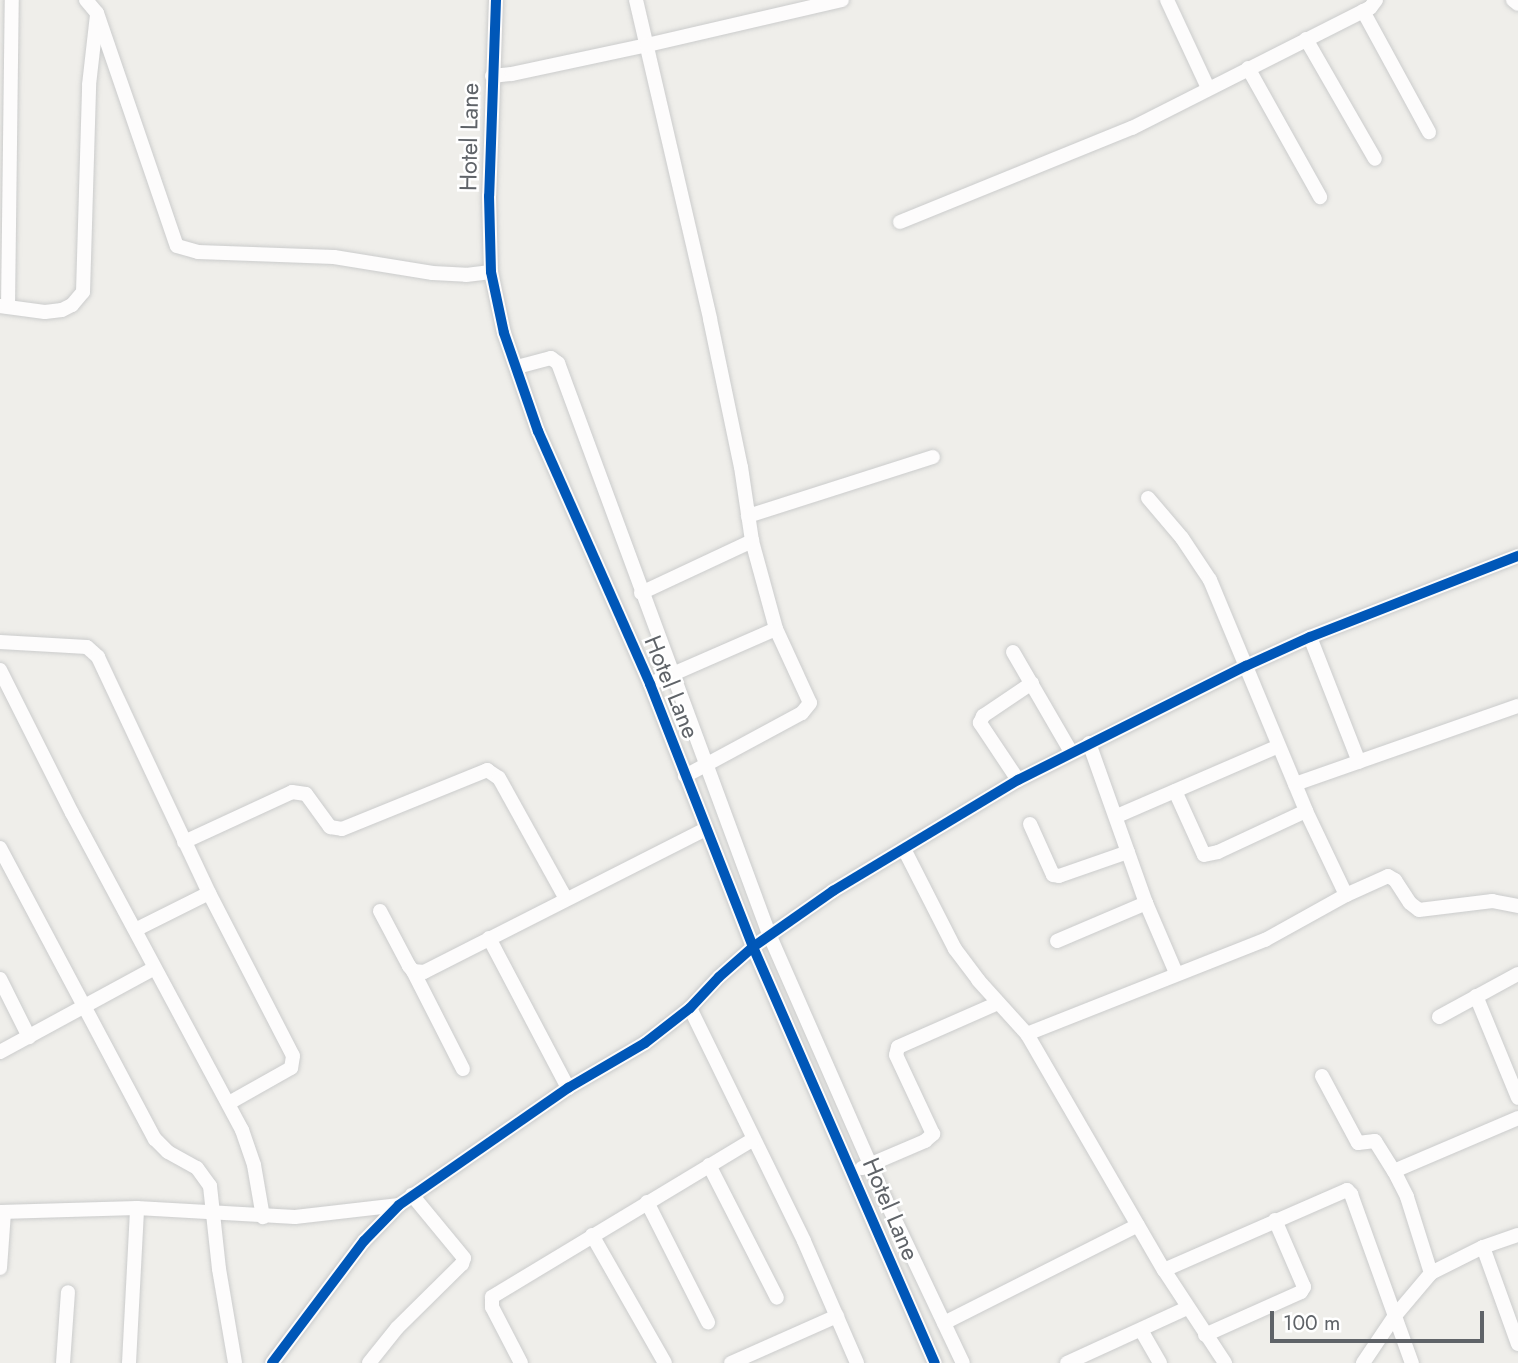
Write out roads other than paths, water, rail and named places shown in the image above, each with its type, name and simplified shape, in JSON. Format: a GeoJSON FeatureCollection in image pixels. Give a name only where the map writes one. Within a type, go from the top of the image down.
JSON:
{"type":"FeatureCollection","features":[{"type":"Feature","properties":{"kind":"street"},"geometry":{"type":"LineString","coordinates":[[12,0],[4,307],[45,312],[62,310],[72,305],[83,292],[90,73],[97,13]]}},
{"type":"Feature","properties":{"kind":"street"},"geometry":{"type":"LineString","coordinates":[[86,0],[97,13],[177,246],[198,253],[334,257],[433,273],[466,275],[491,272]]}},
{"type":"Feature","properties":{"kind":"street","name":"Hotel Lane"},"geometry":{"type":"LineString","coordinates":[[496,0],[502,75],[489,196],[491,272],[496,306],[529,363],[538,431],[573,514],[661,679],[696,770],[706,829],[761,941],[861,1169],[935,1363]]}},
{"type":"Feature","properties":{"kind":"street"},"geometry":{"type":"LineString","coordinates":[[636,0],[713,331],[752,541],[776,629],[810,707],[696,770]]}},
{"type":"Feature","properties":{"kind":"street"},"geometry":{"type":"LineString","coordinates":[[502,75],[842,0]]}},
{"type":"Feature","properties":{"kind":"street"},"geometry":{"type":"LineString","coordinates":[[1167,0],[1209,88]]}},
{"type":"Feature","properties":{"kind":"street"},"geometry":{"type":"LineString","coordinates":[[900,222],[1072,155],[1363,11],[1376,0]]}},
{"type":"Feature","properties":{"kind":"street"},"geometry":{"type":"LineString","coordinates":[[1513,0],[1518,4]]}},
{"type":"Feature","properties":{"kind":"street"},"geometry":{"type":"LineString","coordinates":[[1363,11],[1429,132]]}},
{"type":"Feature","properties":{"kind":"street"},"geometry":{"type":"LineString","coordinates":[[1306,39],[1375,159]]}},
{"type":"Feature","properties":{"kind":"street"},"geometry":{"type":"LineString","coordinates":[[1248,68],[1320,197]]}},
{"type":"Feature","properties":{"kind":"street"},"geometry":{"type":"LineString","coordinates":[[529,363],[551,358],[558,363],[641,593],[661,679],[761,941],[861,1169],[963,1363]]}},
{"type":"Feature","properties":{"kind":"street"},"geometry":{"type":"LineString","coordinates":[[748,516],[933,457]]}},
{"type":"Feature","properties":{"kind":"street"},"geometry":{"type":"LineString","coordinates":[[1148,498],[1182,538],[1210,580],[1306,811],[1346,895]]}},
{"type":"Feature","properties":{"kind":"street"},"geometry":{"type":"LineString","coordinates":[[641,593],[752,541]]}},
{"type":"Feature","properties":{"kind":"street"},"geometry":{"type":"LineString","coordinates":[[272,1363],[364,1241],[399,1205],[568,1088],[645,1043],[690,1007],[719,976],[761,941],[833,891],[1018,780],[1245,666],[1310,637],[1518,556]]}},
{"type":"Feature","properties":{"kind":"street"},"geometry":{"type":"LineString","coordinates":[[661,679],[776,629]]}},
{"type":"Feature","properties":{"kind":"street"},"geometry":{"type":"LineString","coordinates":[[1310,637],[1359,762]]}},
{"type":"Feature","properties":{"kind":"street"},"geometry":{"type":"LineString","coordinates":[[0,642],[87,647],[93,652],[294,1063],[291,1068],[229,1103]]}},
{"type":"Feature","properties":{"kind":"street"},"geometry":{"type":"LineString","coordinates":[[1013,652],[1071,752]]}},
{"type":"Feature","properties":{"kind":"street"},"geometry":{"type":"LineString","coordinates":[[0,670],[72,813],[229,1103],[254,1165],[263,1217]]}},
{"type":"Feature","properties":{"kind":"street"},"geometry":{"type":"LineString","coordinates":[[1018,780],[980,723],[983,716],[1032,683]]}},
{"type":"Feature","properties":{"kind":"street"},"geometry":{"type":"LineString","coordinates":[[1295,784],[1518,706]]}},
{"type":"Feature","properties":{"kind":"street"},"geometry":{"type":"LineString","coordinates":[[1089,743],[1146,903],[1176,973]]}},
{"type":"Feature","properties":{"kind":"street"},"geometry":{"type":"LineString","coordinates":[[1117,816],[1279,746]]}},
{"type":"Feature","properties":{"kind":"street"},"geometry":{"type":"LineString","coordinates":[[184,842],[292,792],[306,794],[330,827],[342,829],[487,770],[499,778],[566,899]]}},
{"type":"Feature","properties":{"kind":"street"},"geometry":{"type":"LineString","coordinates":[[1175,791],[1204,855],[1218,852],[1306,811]]}},
{"type":"Feature","properties":{"kind":"street"},"geometry":{"type":"LineString","coordinates":[[1030,824],[1053,875],[1059,876],[1128,852]]}},
{"type":"Feature","properties":{"kind":"street"},"geometry":{"type":"LineString","coordinates":[[414,971],[424,972],[706,829]]}},
{"type":"Feature","properties":{"kind":"street"},"geometry":{"type":"LineString","coordinates":[[0,848],[155,1139],[167,1152],[197,1168],[210,1185],[219,1269],[235,1363]]}},
{"type":"Feature","properties":{"kind":"street"},"geometry":{"type":"LineString","coordinates":[[904,849],[955,949],[1027,1034],[1164,1270],[1225,1363]]}},
{"type":"Feature","properties":{"kind":"street"},"geometry":{"type":"LineString","coordinates":[[1027,1034],[1265,940],[1346,895],[1388,876],[1395,880],[1419,910],[1492,901],[1518,906]]}},
{"type":"Feature","properties":{"kind":"street"},"geometry":{"type":"LineString","coordinates":[[136,929],[209,893]]}},
{"type":"Feature","properties":{"kind":"street"},"geometry":{"type":"LineString","coordinates":[[1057,941],[1146,903]]}},
{"type":"Feature","properties":{"kind":"street"},"geometry":{"type":"LineString","coordinates":[[380,911],[414,971],[463,1069]]}},
{"type":"Feature","properties":{"kind":"street"},"geometry":{"type":"LineString","coordinates":[[489,938],[568,1088]]}},
{"type":"Feature","properties":{"kind":"street"},"geometry":{"type":"LineString","coordinates":[[0,1052],[156,968]]}},
{"type":"Feature","properties":{"kind":"street"},"geometry":{"type":"LineString","coordinates":[[1438,1017],[1518,974]]}},
{"type":"Feature","properties":{"kind":"street"},"geometry":{"type":"LineString","coordinates":[[0,979],[29,1037]]}},
{"type":"Feature","properties":{"kind":"street"},"geometry":{"type":"LineString","coordinates":[[1476,996],[1518,1098]]}},
{"type":"Feature","properties":{"kind":"street"},"geometry":{"type":"LineString","coordinates":[[861,1169],[925,1141],[933,1133],[896,1055],[898,1047],[998,1003]]}},
{"type":"Feature","properties":{"kind":"street"},"geometry":{"type":"LineString","coordinates":[[690,1007],[752,1140],[804,1241],[857,1363]]}},
{"type":"Feature","properties":{"kind":"street"},"geometry":{"type":"LineString","coordinates":[[1322,1076],[1358,1143],[1374,1141],[1394,1171],[1407,1197],[1431,1272]]}},
{"type":"Feature","properties":{"kind":"street"},"geometry":{"type":"LineString","coordinates":[[1394,1171],[1518,1118]]}},
{"type":"Feature","properties":{"kind":"street"},"geometry":{"type":"LineString","coordinates":[[521,1363],[492,1307],[492,1297],[752,1140]]}},
{"type":"Feature","properties":{"kind":"street"},"geometry":{"type":"LineString","coordinates":[[709,1165],[777,1298]]}},
{"type":"Feature","properties":{"kind":"street"},"geometry":{"type":"LineString","coordinates":[[1164,1270],[1340,1191],[1351,1194],[1412,1363]]}},
{"type":"Feature","properties":{"kind":"street"},"geometry":{"type":"LineString","coordinates":[[369,1363],[397,1328],[464,1258],[412,1195]]}},
{"type":"Feature","properties":{"kind":"street"},"geometry":{"type":"LineString","coordinates":[[647,1202],[708,1322]]}},
{"type":"Feature","properties":{"kind":"street"},"geometry":{"type":"LineString","coordinates":[[0,1268],[2,1212],[137,1208],[213,1210],[263,1217],[399,1205]]}},
{"type":"Feature","properties":{"kind":"street"},"geometry":{"type":"LineString","coordinates":[[130,1363],[137,1208]]}},
{"type":"Feature","properties":{"kind":"street"},"geometry":{"type":"LineString","coordinates":[[1205,1335],[1301,1292],[1304,1287],[1275,1220]]}},
{"type":"Feature","properties":{"kind":"street"},"geometry":{"type":"LineString","coordinates":[[944,1324],[1138,1225]]}},
{"type":"Feature","properties":{"kind":"street"},"geometry":{"type":"LineString","coordinates":[[592,1235],[665,1363]]}},
{"type":"Feature","properties":{"kind":"street"},"geometry":{"type":"LineString","coordinates":[[1363,1363],[1394,1317],[1431,1272],[1483,1247],[1518,1235]]}},
{"type":"Feature","properties":{"kind":"street"},"geometry":{"type":"LineString","coordinates":[[1483,1247],[1518,1345]]}},
{"type":"Feature","properties":{"kind":"street"},"geometry":{"type":"LineString","coordinates":[[63,1363],[68,1292]]}},
{"type":"Feature","properties":{"kind":"street"},"geometry":{"type":"LineString","coordinates":[[1067,1363],[1187,1308]]}},
{"type":"Feature","properties":{"kind":"street"},"geometry":{"type":"LineString","coordinates":[[731,1363],[837,1317]]}},
{"type":"Feature","properties":{"kind":"street"},"geometry":{"type":"LineString","coordinates":[[1142,1330],[1160,1363]]}}]}
